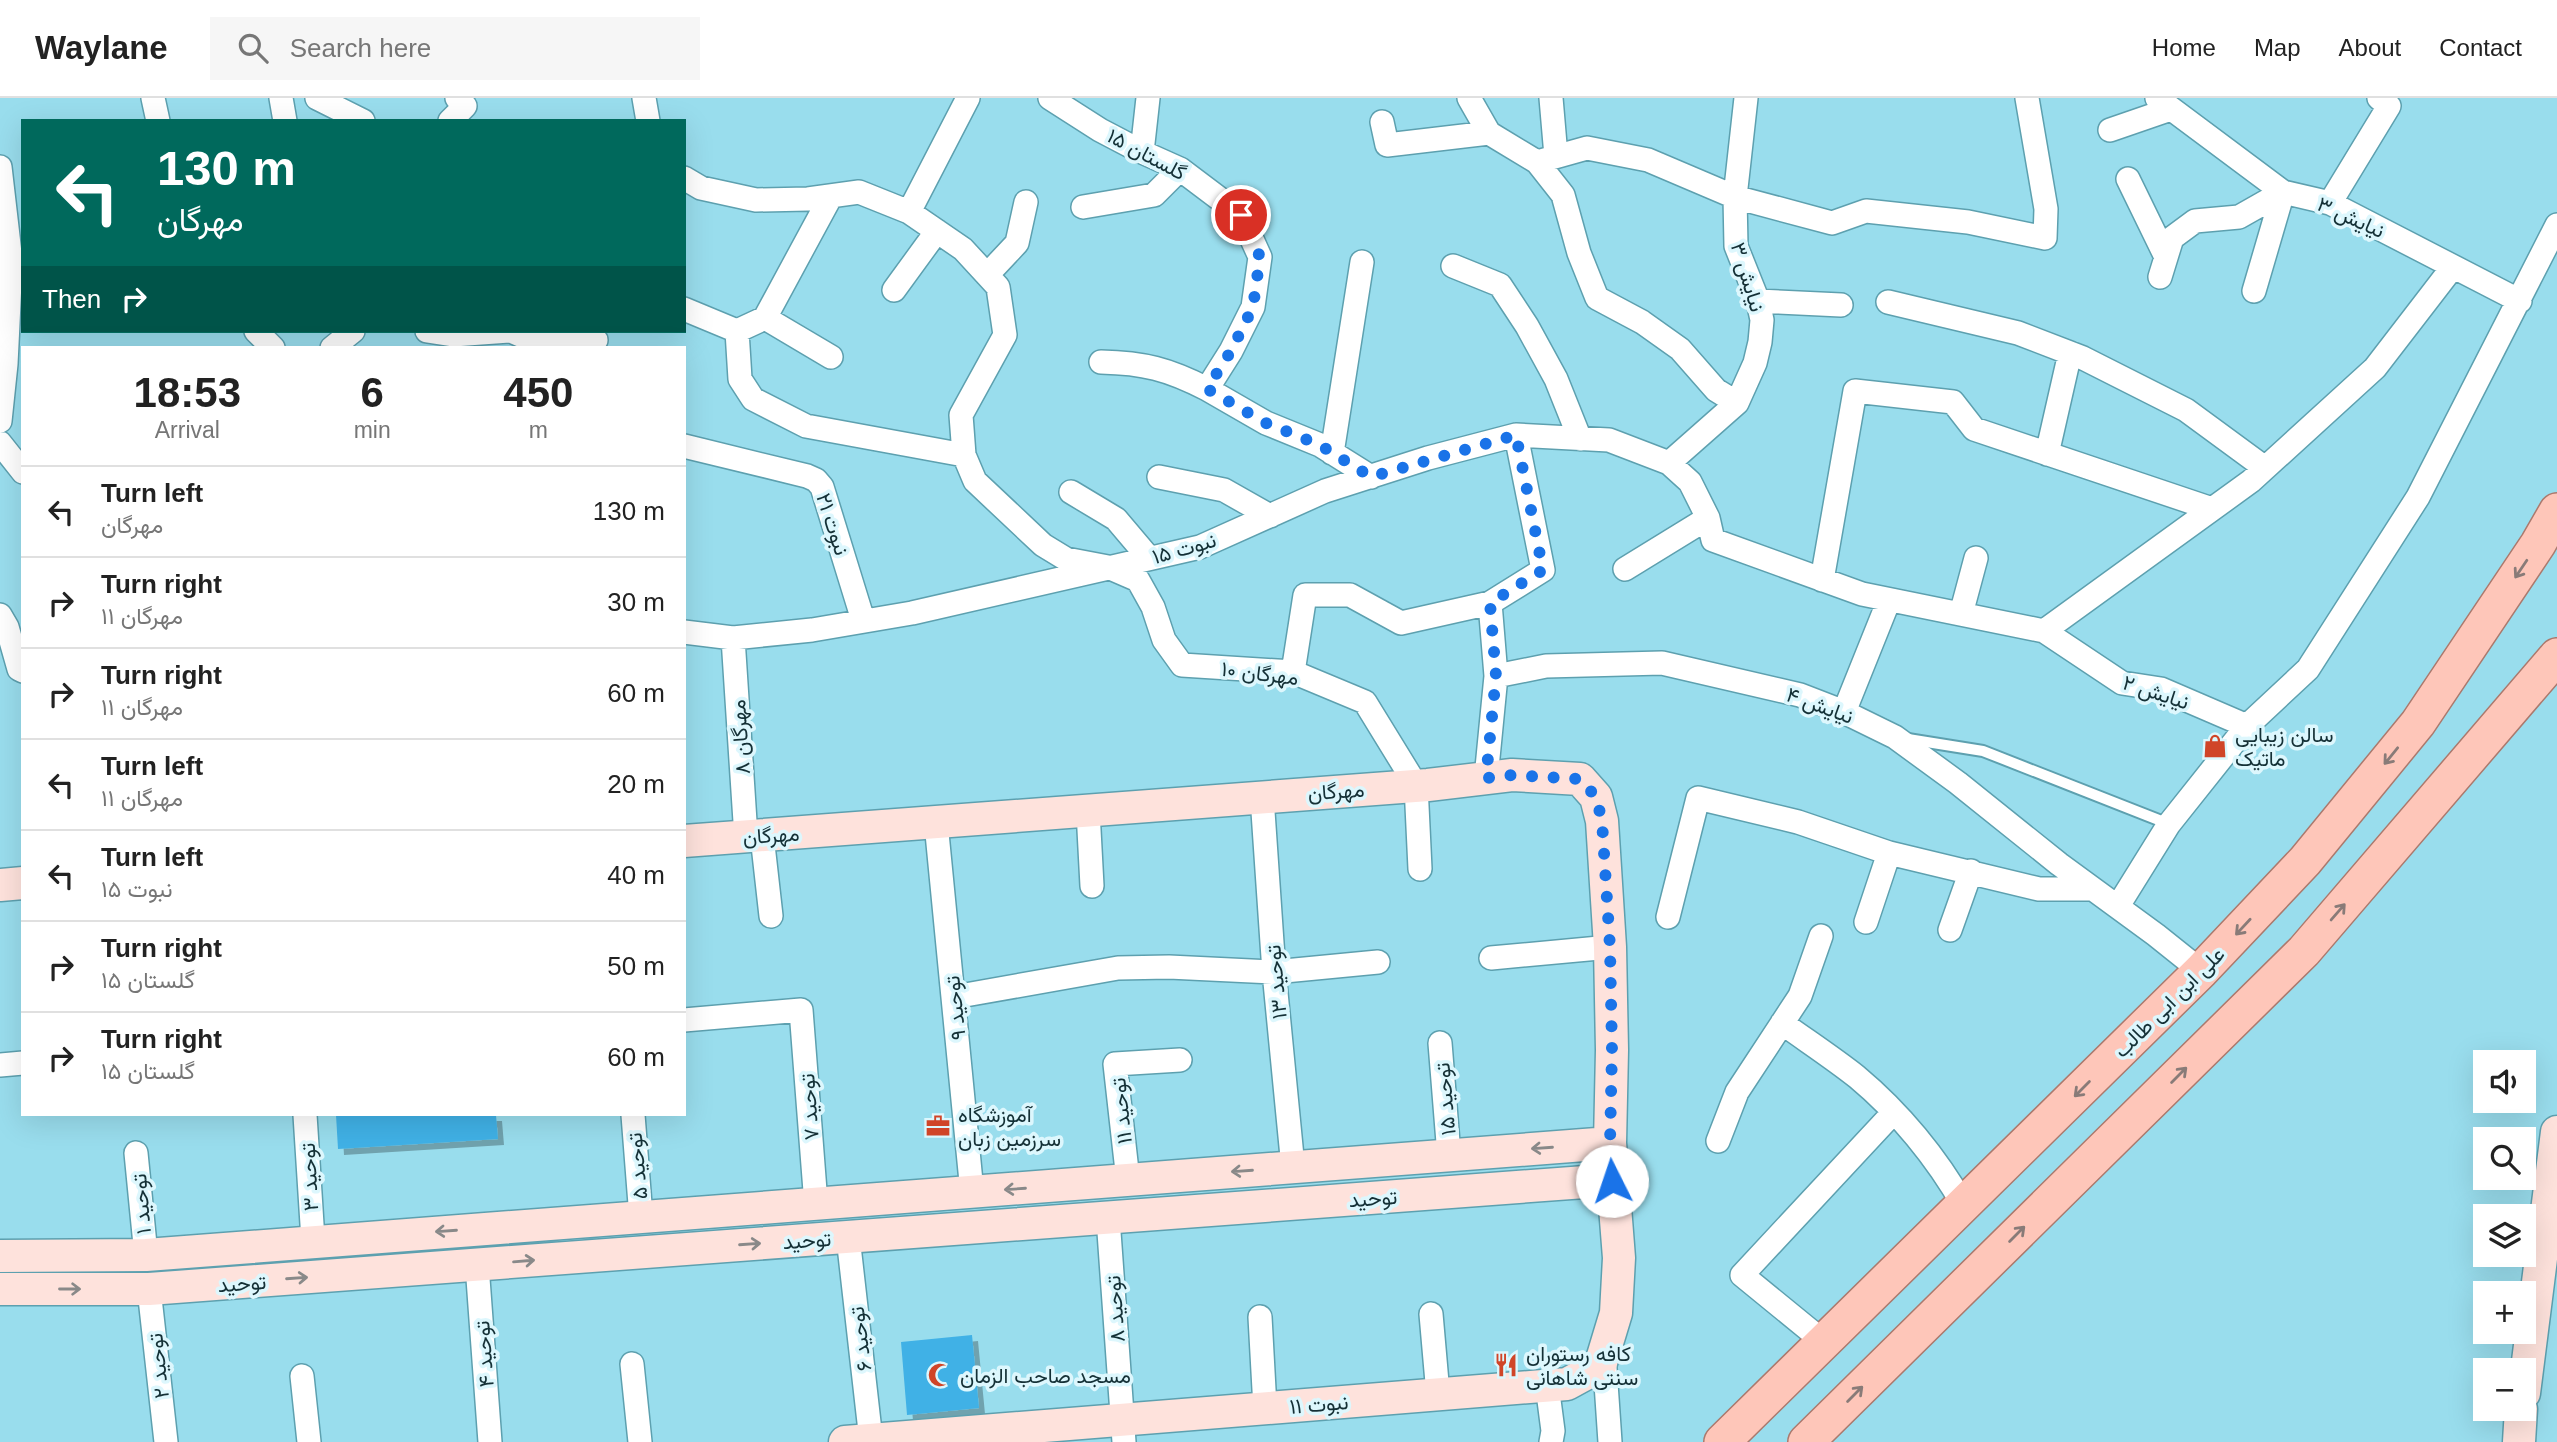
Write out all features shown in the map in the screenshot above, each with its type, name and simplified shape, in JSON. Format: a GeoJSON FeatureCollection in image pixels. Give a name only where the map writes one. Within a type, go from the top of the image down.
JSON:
{"type":"FeatureCollection","features":[{"type":"Feature","properties":{"kind":"main road","name":"علی ابن ابی طالب"},"geometry":{"type":"LineString","coordinates":[[1722,1442],[2201,971],[2305,861],[2418,723],[2538,544],[2557,511]]}},
{"type":"Feature","properties":{"kind":"main road"},"geometry":{"type":"LineString","coordinates":[[1806,1442],[2304,951],[2557,656]]}},
{"type":"Feature","properties":{"kind":"street"},"geometry":{"type":"LineString","coordinates":[[153,98],[158,119]]}},
{"type":"Feature","properties":{"kind":"street"},"geometry":{"type":"LineString","coordinates":[[281,98],[285,119]]}},
{"type":"Feature","properties":{"kind":"street"},"geometry":{"type":"LineString","coordinates":[[317,98],[359,119]]}},
{"type":"Feature","properties":{"kind":"street"},"geometry":{"type":"LineString","coordinates":[[452,119],[464,106],[457,98]]}},
{"type":"Feature","properties":{"kind":"street"},"geometry":{"type":"LineString","coordinates":[[644,98],[648,119]]}},
{"type":"Feature","properties":{"kind":"street"},"geometry":{"type":"LineString","coordinates":[[909,212],[968,98]]}},
{"type":"Feature","properties":{"kind":"street","name":"گلستان ۱۵"},"geometry":{"type":"LineString","coordinates":[[1050,98],[1100,130],[1180,169],[1241,215],[1260,257],[1253,307],[1231,351],[1207,389]]}},
{"type":"Feature","properties":{"kind":"street"},"geometry":{"type":"LineString","coordinates":[[1142,152],[1148,98]]}},
{"type":"Feature","properties":{"kind":"street"},"geometry":{"type":"LineString","coordinates":[[1469,98],[1489,133]]}},
{"type":"Feature","properties":{"kind":"street"},"geometry":{"type":"LineString","coordinates":[[1551,98],[1546,159],[1563,195],[1579,253],[1597,298],[1643,322],[1681,349],[1716,390],[1737,403]]}},
{"type":"Feature","properties":{"kind":"street","name":"نیایش ۳"},"geometry":{"type":"LineString","coordinates":[[1669,463],[1737,403],[1755,363],[1760,342],[1762,320],[1758,301],[1735,246],[1735,197],[1746,98]]}},
{"type":"Feature","properties":{"kind":"street"},"geometry":{"type":"LineString","coordinates":[[1382,122],[1387,145],[1489,133],[1546,159],[1587,148],[1648,160],[1735,197],[1832,223],[1866,211],[1968,222],[2045,238],[2046,209],[2028,98]]}},
{"type":"Feature","properties":{"kind":"street"},"geometry":{"type":"LineString","coordinates":[[2330,203],[2389,106],[2379,98]]}},
{"type":"Feature","properties":{"kind":"street"},"geometry":{"type":"LineString","coordinates":[[2110,130],[2164,103]]}},
{"type":"Feature","properties":{"kind":"street","name":"نیایش ۳"},"geometry":{"type":"LineString","coordinates":[[2164,103],[2283,192],[2330,203],[2520,301]]}},
{"type":"Feature","properties":{"kind":"street"},"geometry":{"type":"LineString","coordinates":[[0,167],[14,199],[6,364],[0,421]]}},
{"type":"Feature","properties":{"kind":"street"},"geometry":{"type":"LineString","coordinates":[[1083,207],[1154,195],[1180,169]]}},
{"type":"Feature","properties":{"kind":"street"},"geometry":{"type":"LineString","coordinates":[[686,179],[701,188],[756,200],[859,192],[909,212],[964,249],[998,287],[1005,335],[961,415],[964,455],[975,481],[1043,545],[1066,559],[1108,567]]}},
{"type":"Feature","properties":{"kind":"street"},"geometry":{"type":"LineString","coordinates":[[2128,179],[2163,267],[2172,238],[2195,220],[2239,217],[2283,192]]}},
{"type":"Feature","properties":{"kind":"street"},"geometry":{"type":"LineString","coordinates":[[2254,291],[2283,192]]}},
{"type":"Feature","properties":{"kind":"street"},"geometry":{"type":"LineString","coordinates":[[686,310],[737,331],[765,318],[831,196]]}},
{"type":"Feature","properties":{"kind":"street"},"geometry":{"type":"LineString","coordinates":[[987,275],[1017,243],[1026,202]]}},
{"type":"Feature","properties":{"kind":"street"},"geometry":{"type":"LineString","coordinates":[[2118,906],[2169,824],[2247,726],[2308,668],[2418,497],[2557,225]]}},
{"type":"Feature","properties":{"kind":"street"},"geometry":{"type":"LineString","coordinates":[[894,290],[937,231]]}},
{"type":"Feature","properties":{"kind":"street"},"geometry":{"type":"LineString","coordinates":[[1332,453],[1362,262]]}},
{"type":"Feature","properties":{"kind":"street"},"geometry":{"type":"LineString","coordinates":[[1453,266],[1500,285],[1527,326],[1556,380],[1580,439]]}},
{"type":"Feature","properties":{"kind":"street"},"geometry":{"type":"LineString","coordinates":[[2044,631],[2251,481],[2375,368],[2452,268]]}},
{"type":"Feature","properties":{"kind":"street"},"geometry":{"type":"LineString","coordinates":[[1758,301],[1842,305]]}},
{"type":"Feature","properties":{"kind":"street"},"geometry":{"type":"LineString","coordinates":[[1888,302],[2018,334],[2070,353],[2186,410],[2265,468]]}},
{"type":"Feature","properties":{"kind":"street"},"geometry":{"type":"LineString","coordinates":[[765,318],[831,357]]}},
{"type":"Feature","properties":{"kind":"street"},"geometry":{"type":"LineString","coordinates":[[737,331],[740,379],[753,399],[806,426],[964,455]]}},
{"type":"Feature","properties":{"kind":"street"},"geometry":{"type":"LineString","coordinates":[[258,333],[271,346]]}},
{"type":"Feature","properties":{"kind":"street"},"geometry":{"type":"LineString","coordinates":[[334,346],[351,333]]}},
{"type":"Feature","properties":{"kind":"street"},"geometry":{"type":"LineString","coordinates":[[440,333],[482,333]]}},
{"type":"Feature","properties":{"kind":"street"},"geometry":{"type":"LineString","coordinates":[[516,333],[527,338],[597,340]]}},
{"type":"Feature","properties":{"kind":"street"},"geometry":{"type":"LineString","coordinates":[[2047,454],[2070,353]]}},
{"type":"Feature","properties":{"kind":"street"},"geometry":{"type":"LineString","coordinates":[[1101,362],[1139,363],[1183,377],[1266,423],[1320,445],[1371,477]]}},
{"type":"Feature","properties":{"kind":"street"},"geometry":{"type":"LineString","coordinates":[[1822,580],[1855,391],[1953,402],[1974,429],[2212,509]]}},
{"type":"Feature","properties":{"kind":"street"},"geometry":{"type":"LineString","coordinates":[[1293,672],[1305,594],[1350,595],[1401,623],[1490,603],[1543,570],[1516,435]]}},
{"type":"Feature","properties":{"kind":"street","name":"نبوت ۱۵"},"geometry":{"type":"LineString","coordinates":[[686,632],[733,638],[811,630],[912,613],[1200,547],[1325,491],[1516,435],[1609,440],[1669,463]]}},
{"type":"Feature","properties":{"kind":"street"},"geometry":{"type":"LineString","coordinates":[[0,443],[21,469]]}},
{"type":"Feature","properties":{"kind":"street","name":"نبوت ۲۱"},"geometry":{"type":"LineString","coordinates":[[686,446],[816,480],[822,487],[863,620]]}},
{"type":"Feature","properties":{"kind":"street","name":"نیایش ۲"},"geometry":{"type":"LineString","coordinates":[[1669,463],[1690,482],[1708,518],[1713,540],[1862,594],[2044,631],[2122,683],[2161,689],[2247,726]]}},
{"type":"Feature","properties":{"kind":"street"},"geometry":{"type":"LineString","coordinates":[[1159,477],[1224,490],[1270,516]]}},
{"type":"Feature","properties":{"kind":"street"},"geometry":{"type":"LineString","coordinates":[[1071,492],[1116,519],[1149,558]]}},
{"type":"Feature","properties":{"kind":"street"},"geometry":{"type":"LineString","coordinates":[[1625,569],[1708,518]]}},
{"type":"Feature","properties":{"kind":"street"},"geometry":{"type":"LineString","coordinates":[[1961,614],[1976,558]]}},
{"type":"Feature","properties":{"kind":"street","name":"مهرگان ۱۰"},"geometry":{"type":"LineString","coordinates":[[1108,567],[1138,580],[1153,607],[1164,640],[1182,665],[1293,672],[1366,702],[1416,785]]}},
{"type":"Feature","properties":{"kind":"street"},"geometry":{"type":"LineString","coordinates":[[1844,712],[1889,600]]}},
{"type":"Feature","properties":{"kind":"street"},"geometry":{"type":"LineString","coordinates":[[1486,778],[1496,676],[1490,603]]}},
{"type":"Feature","properties":{"kind":"street"},"geometry":{"type":"LineString","coordinates":[[0,615],[7,627],[21,670]]}},
{"type":"Feature","properties":{"kind":"street","name":"مهرگان ۸"},"geometry":{"type":"LineString","coordinates":[[733,638],[754,836],[771,915]]}},
{"type":"Feature","properties":{"kind":"street","name":"نیایش ۴"},"geometry":{"type":"LineString","coordinates":[[1496,676],[1546,666],[1662,663],[1800,695],[1844,712],[1895,737],[2201,971]]}},
{"type":"Feature","properties":{"kind":"street","name":"مهرگان"},"geometry":{"type":"LineString","coordinates":[[686,841],[1416,785],[1512,775],[1580,779],[1596,797],[1602,821],[1610,947],[1612,1181]]}},
{"type":"Feature","properties":{"kind":"street"},"geometry":{"type":"LineString","coordinates":[[1416,785],[1420,869]]}},
{"type":"Feature","properties":{"kind":"street","name":"توحید ۱۳"},"geometry":{"type":"LineString","coordinates":[[1262,797],[1274,972],[1293,1167]]}},
{"type":"Feature","properties":{"kind":"street"},"geometry":{"type":"LineString","coordinates":[[1668,917],[1698,798],[1798,822],[1889,853],[2039,889],[2093,889]]}},
{"type":"Feature","properties":{"kind":"street"},"geometry":{"type":"LineString","coordinates":[[1088,811],[1092,886]]}},
{"type":"Feature","properties":{"kind":"street","name":"توحید ۹"},"geometry":{"type":"LineString","coordinates":[[936,823],[972,1192]]}},
{"type":"Feature","properties":{"kind":"street"},"geometry":{"type":"LineString","coordinates":[[1866,922],[1889,853]]}},
{"type":"Feature","properties":{"kind":"street"},"geometry":{"type":"LineString","coordinates":[[1950,930],[1972,871]]}},
{"type":"Feature","properties":{"kind":"street"},"geometry":{"type":"LineString","coordinates":[[0,885],[21,883]]}},
{"type":"Feature","properties":{"kind":"street"},"geometry":{"type":"LineString","coordinates":[[1718,1141],[1737,1092],[1800,996],[1821,936]]}},
{"type":"Feature","properties":{"kind":"street"},"geometry":{"type":"LineString","coordinates":[[1491,958],[1610,947]]}},
{"type":"Feature","properties":{"kind":"street"},"geometry":{"type":"LineString","coordinates":[[954,997],[1118,968],[1169,967],[1274,972],[1378,962]]}},
{"type":"Feature","properties":{"kind":"street","name":"توحید ۷"},"geometry":{"type":"LineString","coordinates":[[686,1020],[801,1010],[816,1204]]}},
{"type":"Feature","properties":{"kind":"street"},"geometry":{"type":"LineString","coordinates":[[1782,1023],[1857,1077],[1893,1113],[1944,1171],[1964,1206]]}},
{"type":"Feature","properties":{"kind":"street","name":"توحید ۱۵"},"geometry":{"type":"LineString","coordinates":[[1440,1043],[1449,1155]]}},
{"type":"Feature","properties":{"kind":"street","name":"توحید ۱۱"},"geometry":{"type":"LineString","coordinates":[[1128,1180],[1115,1064],[1180,1060]]}},
{"type":"Feature","properties":{"kind":"street"},"geometry":{"type":"LineString","coordinates":[[0,1065],[21,1063]]}},
{"type":"Feature","properties":{"kind":"street"},"geometry":{"type":"LineString","coordinates":[[1824,1342],[1742,1275],[1893,1113]]}},
{"type":"Feature","properties":{"kind":"street","name":"توحید ۳"},"geometry":{"type":"LineString","coordinates":[[305,1116],[313,1240]]}},
{"type":"Feature","properties":{"kind":"street","name":"توحید ۵"},"geometry":{"type":"LineString","coordinates":[[633,1116],[641,1217]]}},
{"type":"Feature","properties":{"kind":"street"},"geometry":{"type":"LineString","coordinates":[[2528,1358],[2557,1132]]}},
{"type":"Feature","properties":{"kind":"street","name":"توحید"},"geometry":{"type":"LineString","coordinates":[[0,1256],[146,1255],[313,1240],[1610,1143]]}},
{"type":"Feature","properties":{"kind":"street","name":"توحید ۱"},"geometry":{"type":"LineString","coordinates":[[136,1153],[146,1255]]}},
{"type":"Feature","properties":{"kind":"street"},"geometry":{"type":"LineString","coordinates":[[1610,1442],[1604,1354],[1616,1312],[1619,1258],[1612,1181]]}},
{"type":"Feature","properties":{"kind":"street","name":"توحید"},"geometry":{"type":"LineString","coordinates":[[0,1282],[149,1289],[1612,1181]]}},
{"type":"Feature","properties":{"kind":"street","name":"توحید ۸"},"geometry":{"type":"LineString","coordinates":[[1108,1218],[1123,1431]]}},
{"type":"Feature","properties":{"kind":"street"},"geometry":{"type":"LineString","coordinates":[[599,1219],[600,1254]]}},
{"type":"Feature","properties":{"kind":"street","name":"توحید ۶"},"geometry":{"type":"LineString","coordinates":[[848,1237],[858,1441]]}},
{"type":"Feature","properties":{"kind":"street","name":"توحید ۴"},"geometry":{"type":"LineString","coordinates":[[477,1265],[490,1442]]}},
{"type":"Feature","properties":{"kind":"street","name":"توحید ۲"},"geometry":{"type":"LineString","coordinates":[[149,1289],[166,1442]]}},
{"type":"Feature","properties":{"kind":"street"},"geometry":{"type":"LineString","coordinates":[[1431,1314],[1438,1394]]}},
{"type":"Feature","properties":{"kind":"street"},"geometry":{"type":"LineString","coordinates":[[1260,1317],[1265,1408]]}},
{"type":"Feature","properties":{"kind":"street","name":"نبوت ۱۱"},"geometry":{"type":"LineString","coordinates":[[858,1441],[1123,1431],[1265,1408],[1567,1384],[1600,1366],[1604,1354]]}},
{"type":"Feature","properties":{"kind":"street"},"geometry":{"type":"LineString","coordinates":[[632,1364],[639,1442]]}},
{"type":"Feature","properties":{"kind":"street"},"geometry":{"type":"LineString","coordinates":[[302,1376],[309,1442]]}},
{"type":"Feature","properties":{"kind":"street"},"geometry":{"type":"LineString","coordinates":[[1547,1385],[1553,1431],[1551,1442]]}},
{"type":"Feature","properties":{"kind":"street"},"geometry":{"type":"LineString","coordinates":[[2519,1442],[2520,1421]]}},
{"type":"Feature","properties":{"kind":"lane"},"geometry":{"type":"LineString","coordinates":[[1895,737],[1983,751],[2169,824]]}},
{"type":"Feature","properties":{"kind":"building"},"geometry":{"type":"Polygon","coordinates":[[[336,1116],[496,1116],[498,1139],[338,1149],[336,1116]]]}},
{"type":"Feature","properties":{"kind":"building","name":"مسجد صاحب الزمان"},"geometry":{"type":"Polygon","coordinates":[[[972,1335],[979,1408],[907,1415],[901,1342],[972,1335]]]}},
{"type":"Feature","properties":{"kind":"place","name":"سالن زیبایی ماتیک"},"geometry":{"type":"Point","coordinates":[2215,746]}},
{"type":"Feature","properties":{"kind":"place","name":"آموزشگاه سرزمین زبان"},"geometry":{"type":"Point","coordinates":[938,1126]}},
{"type":"Feature","properties":{"kind":"place","name":"کافه رستوران سنتی شاهانی"},"geometry":{"type":"Point","coordinates":[1506,1365]}},
{"type":"Feature","properties":{"kind":"place","name":"مسجد صاحب الزمان"},"geometry":{"type":"Point","coordinates":[940,1375]}},
{"type":"Feature","properties":{"kind":"route"},"geometry":{"type":"LineString","coordinates":[[1241,215],[1260,257],[1253,307],[1231,351],[1207,389],[1266,423],[1320,445],[1371,477],[1428,458],[1516,435],[1543,570],[1490,603],[1496,676],[1486,778],[1512,775],[1580,779],[1596,797],[1602,821],[1610,947],[1612,1181]]}}]}
